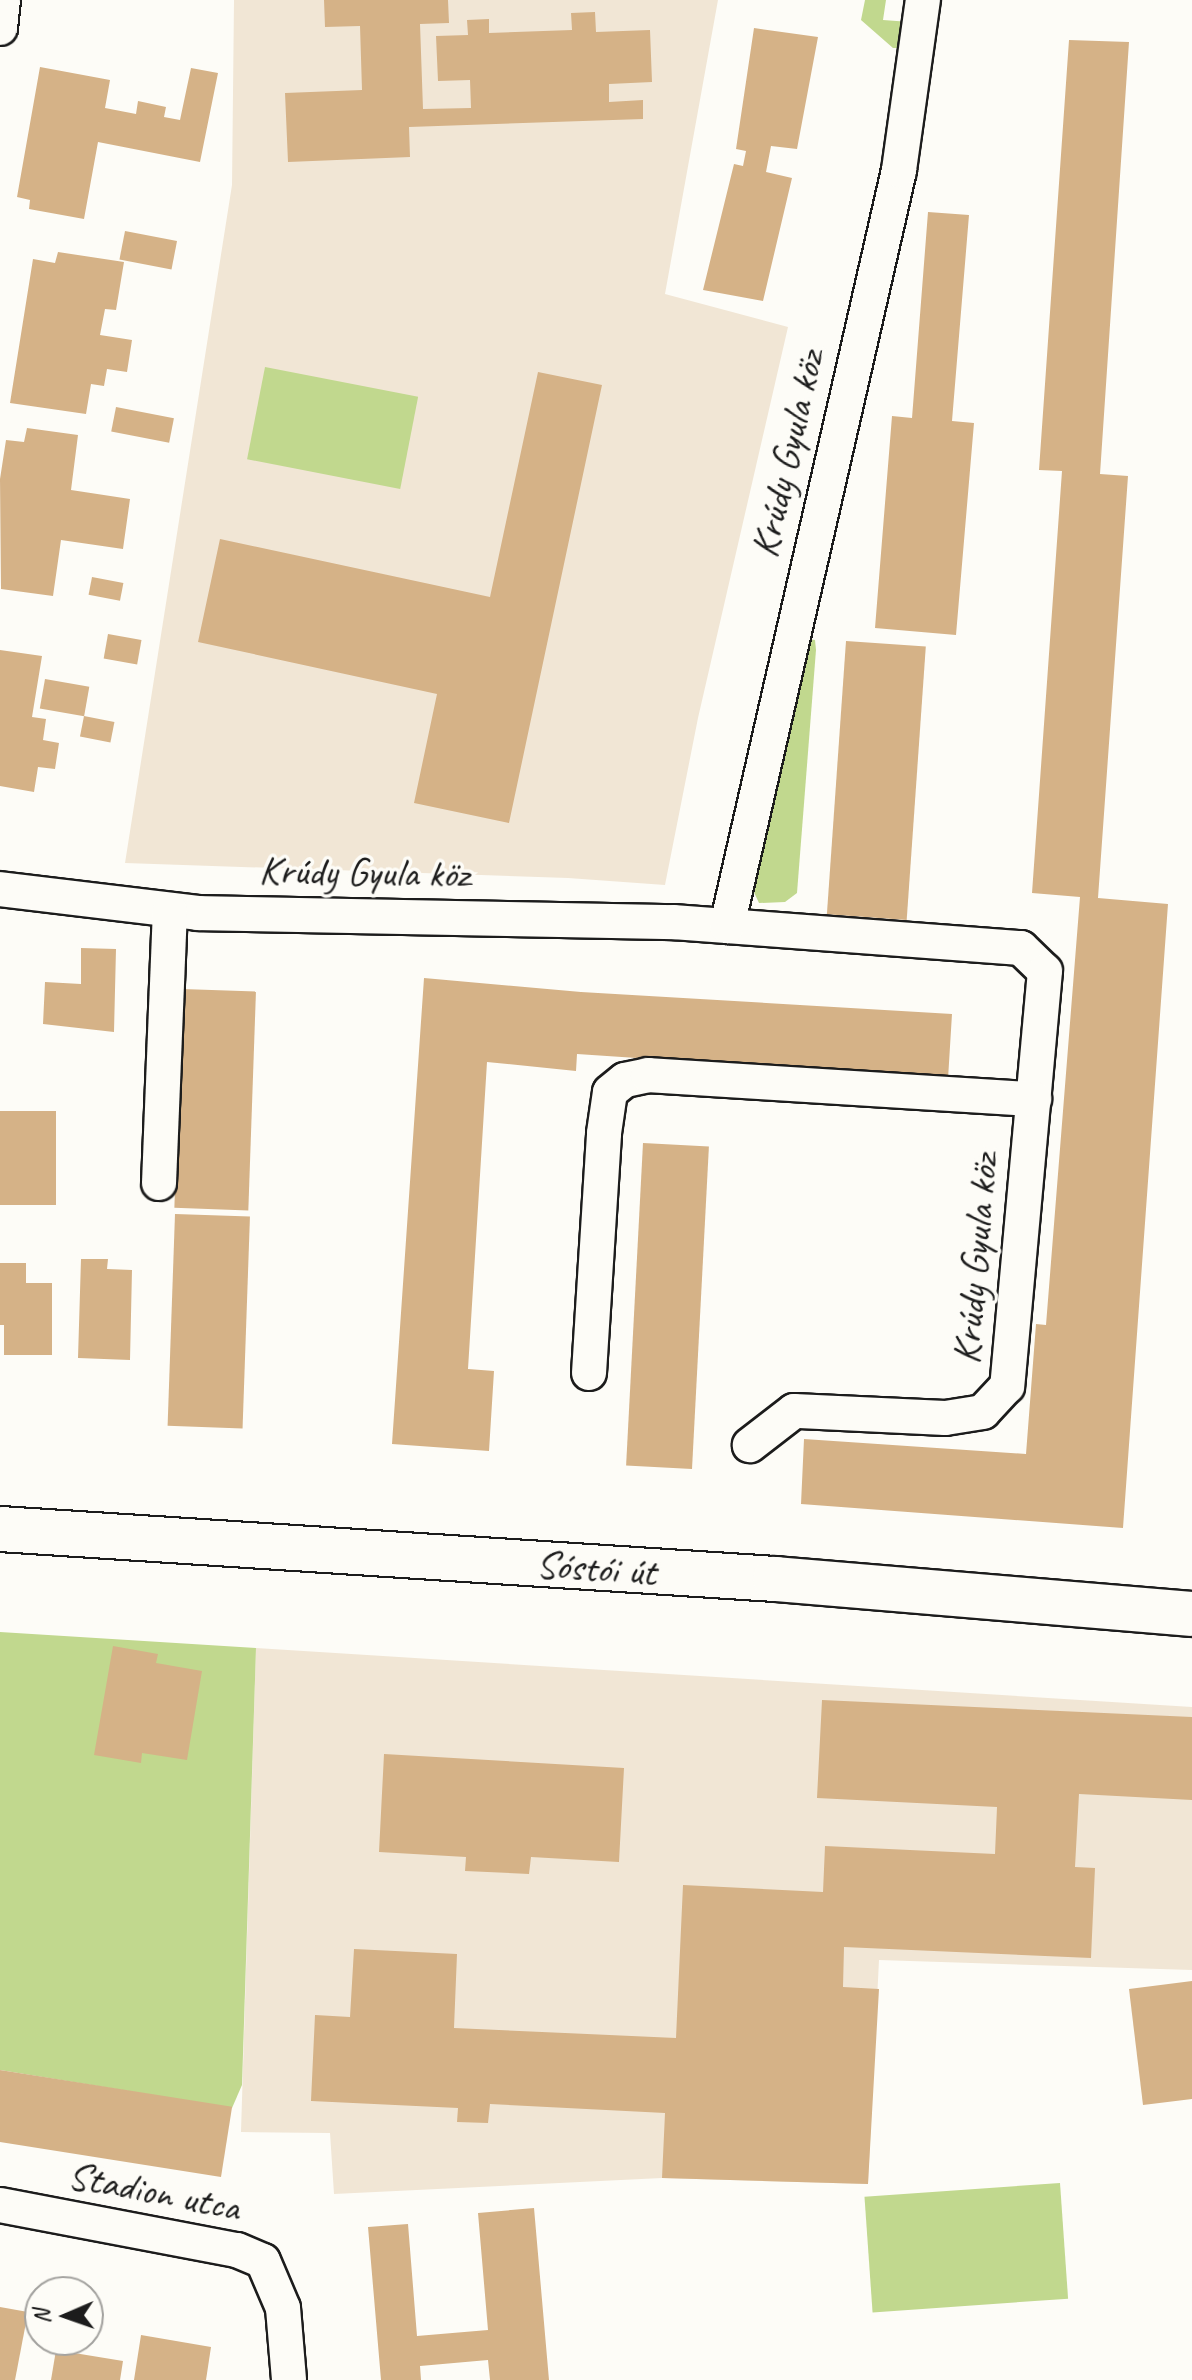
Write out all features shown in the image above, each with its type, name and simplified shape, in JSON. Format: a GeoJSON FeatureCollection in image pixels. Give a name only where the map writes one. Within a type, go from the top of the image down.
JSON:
{"type":"FeatureCollection","features":[{"type":"Feature","properties":{"kind":"main road","name":"Sóstói út"},"geometry":{"type":"LineString","coordinates":[[0,1529],[775,1579],[1192,1614]]}},
{"type":"Feature","properties":{"kind":"street"},"geometry":{"type":"LineString","coordinates":[[0,28],[3,0]]}},
{"type":"Feature","properties":{"kind":"street","name":"Krúdy Gyula köz"},"geometry":{"type":"LineString","coordinates":[[727,926],[899,170],[923,0]]}},
{"type":"Feature","properties":{"kind":"street","name":"Krúdy Gyula köz"},"geometry":{"type":"LineString","coordinates":[[0,889],[170,911],[673,922],[1021,948],[1045,971],[1007,1386],[983,1412],[945,1418],[794,1411],[750,1445]]}},
{"type":"Feature","properties":{"kind":"street"},"geometry":{"type":"LineString","coordinates":[[159,1183],[170,911]]}},
{"type":"Feature","properties":{"kind":"street","name":"Krúdy Gyula köz"},"geometry":{"type":"LineString","coordinates":[[589,1373],[604,1133],[610,1092],[625,1080],[648,1075],[1034,1099]]}},
{"type":"Feature","properties":{"kind":"street","name":"Stadion utca"},"geometry":{"type":"LineString","coordinates":[[0,2205],[237,2250],[263,2261],[283,2308],[289,2380]]}},
{"type":"Feature","properties":{"kind":"shaded area"},"geometry":{"type":"Polygon","coordinates":[[[234,0],[718,0],[665,294],[788,327],[698,718],[665,885],[568,878],[125,863],[232,185],[234,0]]]}},
{"type":"Feature","properties":{"kind":"shaded area"},"geometry":{"type":"Polygon","coordinates":[[[256,1648],[1192,1707],[1192,1970],[879,1960],[868,2184],[662,2178],[334,2194],[330,2133],[241,2132],[256,1648]]]}},
{"type":"Feature","properties":{"kind":"green space"},"geometry":{"type":"Polygon","coordinates":[[[865,0],[886,0],[883,20],[910,22],[901,48],[893,48],[861,20],[865,0]]]}},
{"type":"Feature","properties":{"kind":"green space"},"geometry":{"type":"Polygon","coordinates":[[[265,367],[418,397],[400,489],[247,459],[265,367]]]}},
{"type":"Feature","properties":{"kind":"green space"},"geometry":{"type":"Polygon","coordinates":[[[808,639],[815,640],[816,650],[797,893],[785,902],[759,903],[752,888],[808,639]]]}},
{"type":"Feature","properties":{"kind":"green space"},"geometry":{"type":"Polygon","coordinates":[[[0,1632],[256,1648],[242,2085],[232,2108],[0,2070],[0,1632]]]}},
{"type":"Feature","properties":{"kind":"green space"},"geometry":{"type":"Polygon","coordinates":[[[1060,2183],[1068,2299],[873,2312],[864,2197],[1060,2183]]]}},
{"type":"Feature","properties":{"kind":"building"},"geometry":{"type":"Polygon","coordinates":[[[324,0],[448,0],[449,23],[420,24],[423,109],[471,108],[470,80],[438,81],[436,36],[468,35],[467,20],[489,19],[489,33],[572,30],[571,13],[595,12],[596,32],[650,30],[652,82],[609,84],[609,102],[643,100],[643,119],[409,127],[410,157],[288,162],[285,93],[362,90],[360,26],[325,27],[324,0]]]}},
{"type":"Feature","properties":{"kind":"building"},"geometry":{"type":"Polygon","coordinates":[[[754,28],[818,37],[797,149],[771,146],[766,172],[792,178],[763,301],[703,290],[734,164],[743,166],[746,151],[736,149],[754,28]]]}},
{"type":"Feature","properties":{"kind":"building"},"geometry":{"type":"Polygon","coordinates":[[[1069,40],[1129,42],[1100,474],[1128,476],[1098,898],[1168,904],[1123,1528],[801,1504],[804,1439],[1026,1454],[1036,1324],[1046,1325],[1080,897],[1032,893],[1062,471],[1039,470],[1069,40]]]}},
{"type":"Feature","properties":{"kind":"building"},"geometry":{"type":"Polygon","coordinates":[[[40,67],[110,80],[105,108],[136,114],[138,101],[166,107],[164,117],[180,120],[191,68],[218,73],[200,162],[98,142],[84,219],[29,209],[30,200],[17,197],[40,67]]]}},
{"type":"Feature","properties":{"kind":"building"},"geometry":{"type":"Polygon","coordinates":[[[928,212],[969,215],[952,421],[974,423],[956,635],[875,628],[892,416],[912,418],[928,212]]]}},
{"type":"Feature","properties":{"kind":"building"},"geometry":{"type":"Polygon","coordinates":[[[125,231],[177,241],[171,270],[119,259],[125,231]]]}},
{"type":"Feature","properties":{"kind":"building"},"geometry":{"type":"Polygon","coordinates":[[[58,252],[124,262],[116,310],[105,309],[100,335],[132,340],[127,372],[107,369],[104,386],[91,384],[86,414],[10,403],[33,259],[55,263],[58,252]]]}},
{"type":"Feature","properties":{"kind":"building"},"geometry":{"type":"Polygon","coordinates":[[[538,372],[602,385],[509,823],[414,803],[437,694],[198,642],[220,539],[490,597],[538,372]]]}},
{"type":"Feature","properties":{"kind":"building"},"geometry":{"type":"Polygon","coordinates":[[[116,407],[174,418],[169,443],[111,432],[116,407]]]}},
{"type":"Feature","properties":{"kind":"building"},"geometry":{"type":"Polygon","coordinates":[[[27,428],[78,435],[71,490],[130,499],[123,549],[61,540],[53,596],[1,589],[0,479],[6,440],[24,442],[27,428]]]}},
{"type":"Feature","properties":{"kind":"building"},"geometry":{"type":"Polygon","coordinates":[[[92,577],[123,583],[120,601],[89,595],[92,577]]]}},
{"type":"Feature","properties":{"kind":"building"},"geometry":{"type":"Polygon","coordinates":[[[108,634],[141,640],[137,665],[104,659],[108,634]]]}},
{"type":"Feature","properties":{"kind":"building"},"geometry":{"type":"Polygon","coordinates":[[[846,641],[926,647],[907,920],[827,914],[846,641]]]}},
{"type":"Feature","properties":{"kind":"building"},"geometry":{"type":"Polygon","coordinates":[[[0,650],[42,656],[32,717],[46,719],[43,740],[59,743],[55,769],[38,767],[34,792],[0,786],[0,650]]]}},
{"type":"Feature","properties":{"kind":"building"},"geometry":{"type":"Polygon","coordinates":[[[45,679],[89,687],[84,716],[40,709],[45,679]]]}},
{"type":"Feature","properties":{"kind":"building"},"geometry":{"type":"Polygon","coordinates":[[[84,716],[114,722],[110,743],[80,737],[84,716]]]}},
{"type":"Feature","properties":{"kind":"building"},"geometry":{"type":"Polygon","coordinates":[[[81,948],[116,949],[114,1032],[43,1024],[45,982],[81,984],[81,948]]]}},
{"type":"Feature","properties":{"kind":"building"},"geometry":{"type":"Polygon","coordinates":[[[424,978],[581,992],[952,1014],[948,1079],[577,1054],[576,1071],[487,1062],[468,1369],[494,1371],[489,1451],[392,1444],[424,978]]]}},
{"type":"Feature","properties":{"kind":"building"},"geometry":{"type":"Polygon","coordinates":[[[182,989],[256,992],[248,1210],[174,1208],[182,989]]]}},
{"type":"Feature","properties":{"kind":"building"},"geometry":{"type":"Polygon","coordinates":[[[0,1111],[56,1111],[56,1205],[0,1205],[0,1111]]]}},
{"type":"Feature","properties":{"kind":"building"},"geometry":{"type":"Polygon","coordinates":[[[643,1143],[709,1146],[692,1469],[626,1466],[643,1143]]]}},
{"type":"Feature","properties":{"kind":"building"},"geometry":{"type":"Polygon","coordinates":[[[175,1214],[250,1217],[243,1428],[168,1426],[175,1214]]]}},
{"type":"Feature","properties":{"kind":"building"},"geometry":{"type":"Polygon","coordinates":[[[81,1259],[108,1259],[107,1269],[132,1270],[130,1360],[78,1358],[81,1259]]]}},
{"type":"Feature","properties":{"kind":"building"},"geometry":{"type":"Polygon","coordinates":[[[0,1263],[26,1263],[26,1283],[52,1283],[52,1355],[4,1355],[4,1325],[0,1325],[0,1263]]]}},
{"type":"Feature","properties":{"kind":"building"},"geometry":{"type":"Polygon","coordinates":[[[113,1646],[158,1654],[156,1663],[202,1671],[187,1760],[142,1753],[141,1763],[94,1755],[113,1646]]]}},
{"type":"Feature","properties":{"kind":"building"},"geometry":{"type":"Polygon","coordinates":[[[822,1700],[1192,1717],[1192,1800],[1079,1794],[1075,1867],[1095,1868],[1091,1958],[844,1947],[843,1987],[879,1989],[868,2184],[662,2178],[665,2113],[490,2104],[488,2123],[457,2122],[458,2108],[311,2101],[315,2015],[350,2017],[354,1949],[457,1954],[454,2028],[676,2038],[683,1885],[823,1892],[825,1846],[995,1854],[997,1807],[817,1798],[822,1700]]]}},
{"type":"Feature","properties":{"kind":"building"},"geometry":{"type":"Polygon","coordinates":[[[384,1754],[624,1768],[619,1862],[531,1857],[529,1874],[465,1871],[466,1857],[379,1852],[384,1754]]]}},
{"type":"Feature","properties":{"kind":"building"},"geometry":{"type":"Polygon","coordinates":[[[1192,1981],[1192,2099],[1143,2105],[1129,1989],[1192,1981]]]}},
{"type":"Feature","properties":{"kind":"building"},"geometry":{"type":"Polygon","coordinates":[[[0,2070],[232,2107],[221,2177],[0,2142],[0,2070]]]}},
{"type":"Feature","properties":{"kind":"building"},"geometry":{"type":"Polygon","coordinates":[[[534,2208],[549,2380],[490,2380],[488,2360],[420,2366],[421,2380],[381,2380],[368,2227],[408,2224],[417,2336],[488,2330],[478,2213],[534,2208]]]}},
{"type":"Feature","properties":{"kind":"building"},"geometry":{"type":"Polygon","coordinates":[[[0,2307],[24,2311],[24,2333],[15,2380],[0,2380],[0,2307]]]}},
{"type":"Feature","properties":{"kind":"building"},"geometry":{"type":"Polygon","coordinates":[[[141,2335],[211,2347],[206,2380],[134,2380],[141,2335]]]}},
{"type":"Feature","properties":{"kind":"building"},"geometry":{"type":"Polygon","coordinates":[[[55,2356],[93,2356],[123,2361],[120,2380],[51,2380],[55,2356]]]}}]}
